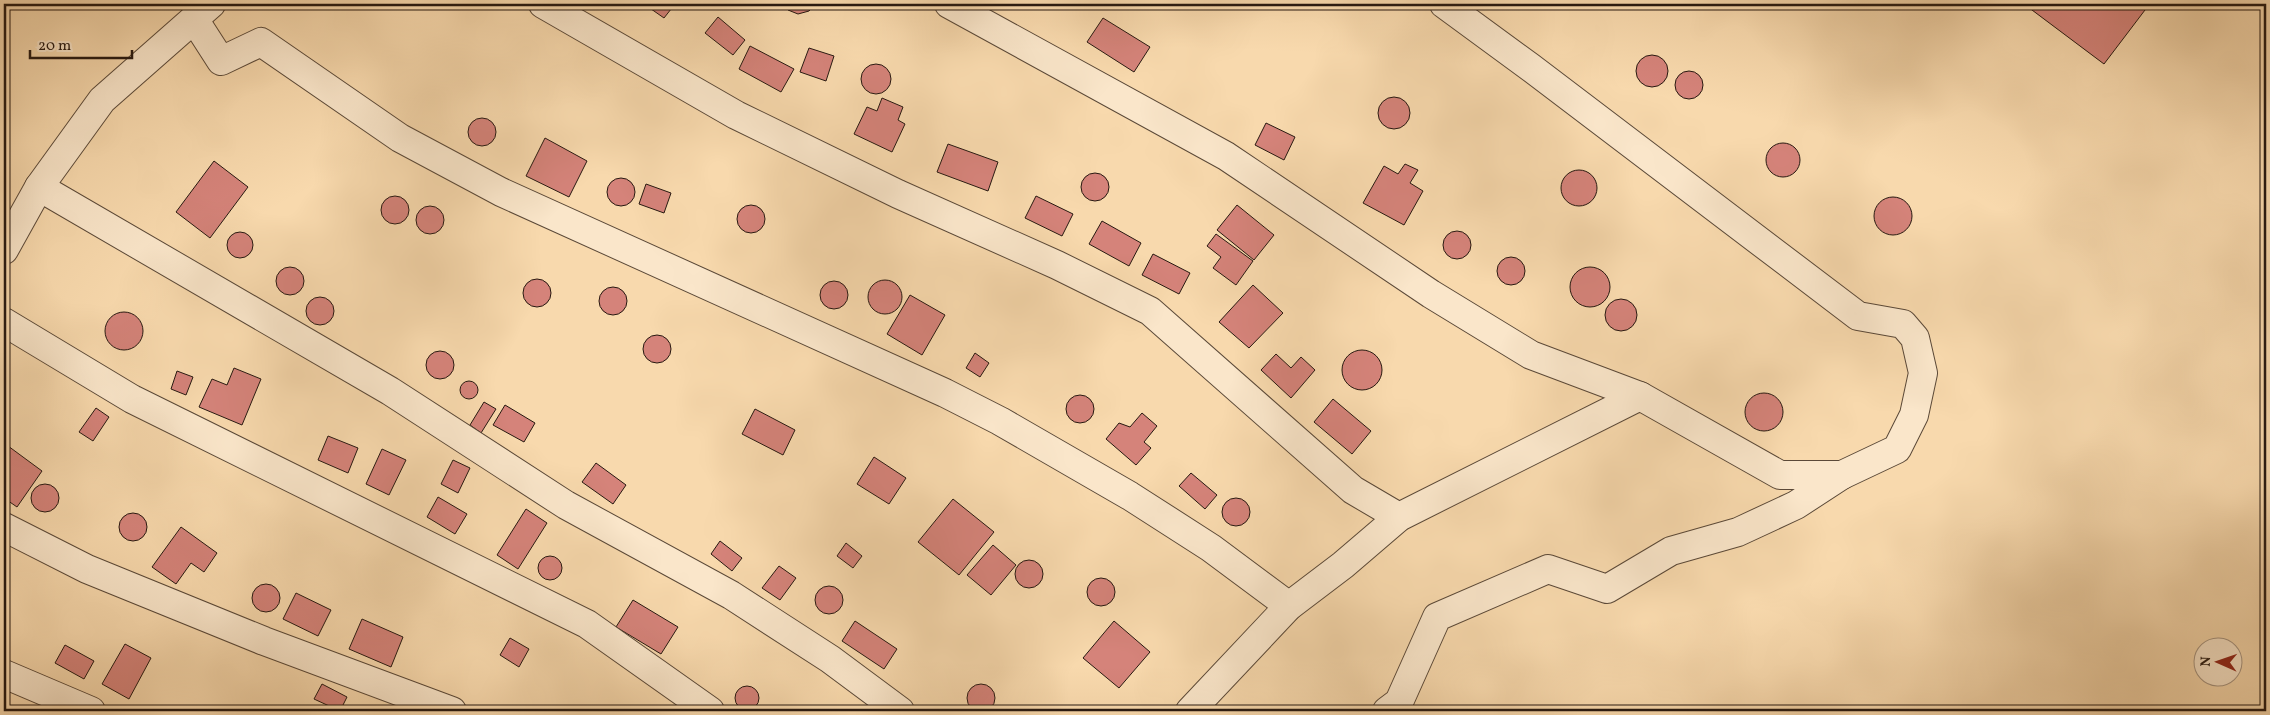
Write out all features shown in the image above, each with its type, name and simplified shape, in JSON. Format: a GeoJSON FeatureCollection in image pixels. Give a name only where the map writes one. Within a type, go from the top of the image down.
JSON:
{"type":"FeatureCollection","features":[{"type":"Feature","properties":{"kind":"street"},"geometry":{"type":"LineString","coordinates":[[543,4],[736,115],[898,194],[1057,265],[1150,311],[1353,490],[1399,517]]}},
{"type":"Feature","properties":{"kind":"street"},"geometry":{"type":"LineString","coordinates":[[949,4],[1226,156],[1431,294],[1531,355],[1640,396],[1780,475],[1842,476]]}},
{"type":"Feature","properties":{"kind":"street"},"geometry":{"type":"LineString","coordinates":[[1387,711],[1399,702],[1437,617],[1548,569],[1607,589],[1671,551],[1738,532],[1796,505],[1842,476],[1897,450],[1914,414],[1923,373],[1915,338],[1903,324],[1858,316],[1538,72],[1444,4]]}},
{"type":"Feature","properties":{"kind":"street"},"geometry":{"type":"LineString","coordinates":[[4,250],[39,187],[102,100],[203,11],[221,61],[262,42],[400,138],[501,192],[945,393],[1000,421],[1130,496],[1211,548],[1289,606]]}},
{"type":"Feature","properties":{"kind":"street"},"geometry":{"type":"LineString","coordinates":[[39,187],[390,391],[566,505],[731,595],[830,659],[900,711]]}},
{"type":"Feature","properties":{"kind":"street"},"geometry":{"type":"LineString","coordinates":[[4,322],[132,399],[586,624],[710,711]]}},
{"type":"Feature","properties":{"kind":"street"},"geometry":{"type":"LineString","coordinates":[[1190,711],[1289,606],[1343,565],[1399,517],[1640,396]]}},
{"type":"Feature","properties":{"kind":"street"},"geometry":{"type":"LineString","coordinates":[[4,527],[87,569],[264,641],[452,711]]}},
{"type":"Feature","properties":{"kind":"street"},"geometry":{"type":"LineString","coordinates":[[4,674],[91,711]]}},
{"type":"Feature","properties":{"kind":"building"},"geometry":{"type":"Polygon","coordinates":[[[644,4],[675,4],[664,18],[644,4]]]}},
{"type":"Feature","properties":{"kind":"building"},"geometry":{"type":"Polygon","coordinates":[[[784,4],[815,4],[809,11],[798,14],[788,10],[784,4]]]}},
{"type":"Feature","properties":{"kind":"building"},"geometry":{"type":"Polygon","coordinates":[[[2024,4],[2137,4],[2145,10],[2104,64],[2024,4]]]}},
{"type":"Feature","properties":{"kind":"building"},"geometry":{"type":"Polygon","coordinates":[[[718,17],[745,40],[733,55],[705,33],[718,17]]]}},
{"type":"Feature","properties":{"kind":"building"},"geometry":{"type":"Polygon","coordinates":[[[1103,18],[1150,47],[1134,72],[1087,42],[1103,18]]]}},
{"type":"Feature","properties":{"kind":"building"},"geometry":{"type":"Polygon","coordinates":[[[750,46],[794,69],[781,92],[739,69],[750,46]]]}},
{"type":"Feature","properties":{"kind":"building"},"geometry":{"type":"Polygon","coordinates":[[[809,48],[834,56],[826,81],[800,72],[809,48]]]}},
{"type":"Feature","properties":{"kind":"building"},"geometry":{"type":"Polygon","coordinates":[[[1652,55],[1663,60],[1668,71],[1663,82],[1652,87],[1641,82],[1636,71],[1641,60],[1652,55]]]}},
{"type":"Feature","properties":{"kind":"building"},"geometry":{"type":"Polygon","coordinates":[[[876,64],[886,69],[891,79],[886,89],[876,94],[866,89],[861,79],[866,69],[876,64]]]}},
{"type":"Feature","properties":{"kind":"building"},"geometry":{"type":"Polygon","coordinates":[[[1689,71],[1699,75],[1703,85],[1699,95],[1689,99],[1679,95],[1675,85],[1679,75],[1689,71]]]}},
{"type":"Feature","properties":{"kind":"building"},"geometry":{"type":"Polygon","coordinates":[[[1394,97],[1406,101],[1410,113],[1406,125],[1394,129],[1382,125],[1378,113],[1382,101],[1394,97]]]}},
{"type":"Feature","properties":{"kind":"building"},"geometry":{"type":"Polygon","coordinates":[[[882,98],[903,107],[898,120],[905,124],[892,152],[854,134],[867,107],[877,111],[882,98]]]}},
{"type":"Feature","properties":{"kind":"building"},"geometry":{"type":"Polygon","coordinates":[[[482,118],[492,122],[496,132],[492,142],[482,146],[472,142],[468,132],[472,122],[482,118]]]}},
{"type":"Feature","properties":{"kind":"building"},"geometry":{"type":"Polygon","coordinates":[[[1266,123],[1295,137],[1284,160],[1255,145],[1266,123]]]}},
{"type":"Feature","properties":{"kind":"building"},"geometry":{"type":"Polygon","coordinates":[[[545,138],[587,161],[569,197],[526,176],[545,138]]]}},
{"type":"Feature","properties":{"kind":"building"},"geometry":{"type":"Polygon","coordinates":[[[1783,143],[1790,144],[1795,148],[1799,153],[1799,167],[1795,172],[1790,176],[1783,177],[1776,176],[1771,172],[1767,167],[1766,160],[1767,153],[1771,148],[1776,144],[1783,143]]]}},
{"type":"Feature","properties":{"kind":"building"},"geometry":{"type":"Polygon","coordinates":[[[948,144],[998,162],[988,191],[937,172],[948,144]]]}},
{"type":"Feature","properties":{"kind":"building"},"geometry":{"type":"Polygon","coordinates":[[[214,161],[248,187],[210,238],[176,212],[214,161]]]}},
{"type":"Feature","properties":{"kind":"building"},"geometry":{"type":"Polygon","coordinates":[[[1405,164],[1418,170],[1410,183],[1423,191],[1404,225],[1363,203],[1384,166],[1398,174],[1405,164]]]}},
{"type":"Feature","properties":{"kind":"building"},"geometry":{"type":"Polygon","coordinates":[[[1579,170],[1586,171],[1592,175],[1596,181],[1596,195],[1592,201],[1586,205],[1579,206],[1572,205],[1566,201],[1562,195],[1561,188],[1562,181],[1566,175],[1572,171],[1579,170]]]}},
{"type":"Feature","properties":{"kind":"building"},"geometry":{"type":"Polygon","coordinates":[[[1095,173],[1105,177],[1109,187],[1105,197],[1095,201],[1085,197],[1081,187],[1085,177],[1095,173]]]}},
{"type":"Feature","properties":{"kind":"building"},"geometry":{"type":"Polygon","coordinates":[[[621,178],[631,182],[635,192],[631,202],[621,206],[611,202],[607,192],[611,182],[621,178]]]}},
{"type":"Feature","properties":{"kind":"building"},"geometry":{"type":"Polygon","coordinates":[[[646,184],[671,193],[664,213],[639,204],[646,184]]]}},
{"type":"Feature","properties":{"kind":"building"},"geometry":{"type":"Polygon","coordinates":[[[395,196],[405,200],[409,210],[405,220],[395,224],[385,220],[381,210],[385,200],[395,196]]]}},
{"type":"Feature","properties":{"kind":"building"},"geometry":{"type":"Polygon","coordinates":[[[1036,196],[1073,214],[1062,236],[1025,218],[1036,196]]]}},
{"type":"Feature","properties":{"kind":"building"},"geometry":{"type":"Polygon","coordinates":[[[1893,197],[1906,203],[1912,216],[1906,229],[1893,235],[1880,229],[1874,216],[1880,203],[1893,197]]]}},
{"type":"Feature","properties":{"kind":"building"},"geometry":{"type":"Polygon","coordinates":[[[751,205],[761,209],[765,219],[761,229],[751,233],[741,229],[737,219],[741,209],[751,205]]]}},
{"type":"Feature","properties":{"kind":"building"},"geometry":{"type":"Polygon","coordinates":[[[1237,205],[1274,235],[1254,260],[1217,230],[1237,205]]]}},
{"type":"Feature","properties":{"kind":"building"},"geometry":{"type":"Polygon","coordinates":[[[430,206],[440,210],[444,220],[440,230],[430,234],[420,230],[416,220],[420,210],[430,206]]]}},
{"type":"Feature","properties":{"kind":"building"},"geometry":{"type":"Polygon","coordinates":[[[1102,221],[1141,243],[1129,266],[1089,244],[1102,221]]]}},
{"type":"Feature","properties":{"kind":"building"},"geometry":{"type":"Polygon","coordinates":[[[1457,231],[1467,235],[1471,245],[1467,255],[1457,259],[1447,255],[1443,245],[1447,235],[1457,231]]]}},
{"type":"Feature","properties":{"kind":"building"},"geometry":{"type":"Polygon","coordinates":[[[240,232],[249,236],[253,245],[249,254],[240,258],[231,254],[227,245],[231,236],[240,232]]]}},
{"type":"Feature","properties":{"kind":"building"},"geometry":{"type":"Polygon","coordinates":[[[1216,234],[1253,261],[1236,285],[1213,268],[1221,257],[1207,246],[1216,234]]]}},
{"type":"Feature","properties":{"kind":"building"},"geometry":{"type":"Polygon","coordinates":[[[1153,254],[1190,273],[1179,294],[1142,275],[1153,254]]]}},
{"type":"Feature","properties":{"kind":"building"},"geometry":{"type":"Polygon","coordinates":[[[1511,257],[1521,261],[1525,271],[1521,281],[1511,285],[1501,281],[1497,271],[1501,261],[1511,257]]]}},
{"type":"Feature","properties":{"kind":"building"},"geometry":{"type":"Polygon","coordinates":[[[290,267],[300,271],[304,281],[300,291],[290,295],[280,291],[276,281],[280,271],[290,267]]]}},
{"type":"Feature","properties":{"kind":"building"},"geometry":{"type":"Polygon","coordinates":[[[1594,267],[1601,270],[1607,276],[1610,287],[1609,295],[1601,304],[1594,307],[1586,307],[1579,304],[1571,295],[1570,283],[1573,276],[1582,268],[1594,267]]]}},
{"type":"Feature","properties":{"kind":"building"},"geometry":{"type":"Polygon","coordinates":[[[537,279],[547,283],[551,293],[547,303],[537,307],[527,303],[523,293],[527,283],[537,279]]]}},
{"type":"Feature","properties":{"kind":"building"},"geometry":{"type":"Polygon","coordinates":[[[885,280],[897,285],[902,297],[897,309],[885,314],[873,309],[868,297],[873,285],[885,280]]]}},
{"type":"Feature","properties":{"kind":"building"},"geometry":{"type":"Polygon","coordinates":[[[834,281],[844,285],[848,295],[844,305],[834,309],[824,305],[820,295],[824,285],[834,281]]]}},
{"type":"Feature","properties":{"kind":"building"},"geometry":{"type":"Polygon","coordinates":[[[1253,285],[1283,313],[1249,348],[1219,322],[1253,285]]]}},
{"type":"Feature","properties":{"kind":"building"},"geometry":{"type":"Polygon","coordinates":[[[613,287],[623,291],[627,301],[623,311],[613,315],[603,311],[599,301],[603,291],[613,287]]]}},
{"type":"Feature","properties":{"kind":"building"},"geometry":{"type":"Polygon","coordinates":[[[910,295],[945,315],[922,355],[887,334],[910,295]]]}},
{"type":"Feature","properties":{"kind":"building"},"geometry":{"type":"Polygon","coordinates":[[[320,297],[330,301],[334,311],[330,321],[320,325],[310,321],[306,311],[310,301],[320,297]]]}},
{"type":"Feature","properties":{"kind":"building"},"geometry":{"type":"Polygon","coordinates":[[[1621,299],[1627,300],[1632,304],[1636,309],[1636,321],[1632,326],[1627,330],[1621,331],[1615,330],[1610,326],[1606,321],[1605,315],[1606,309],[1610,304],[1615,300],[1621,299]]]}},
{"type":"Feature","properties":{"kind":"building"},"geometry":{"type":"Polygon","coordinates":[[[124,312],[138,317],[143,331],[138,345],[124,350],[110,345],[105,331],[110,317],[124,312]]]}},
{"type":"Feature","properties":{"kind":"building"},"geometry":{"type":"Polygon","coordinates":[[[657,335],[667,339],[671,349],[667,359],[657,363],[647,359],[643,349],[647,339],[657,335]]]}},
{"type":"Feature","properties":{"kind":"building"},"geometry":{"type":"Polygon","coordinates":[[[1362,350],[1376,356],[1382,370],[1376,384],[1362,390],[1348,384],[1342,370],[1348,356],[1362,350]]]}},
{"type":"Feature","properties":{"kind":"building"},"geometry":{"type":"Polygon","coordinates":[[[440,351],[450,355],[454,365],[450,375],[440,379],[430,375],[426,365],[430,355],[440,351]]]}},
{"type":"Feature","properties":{"kind":"building"},"geometry":{"type":"Polygon","coordinates":[[[975,353],[989,363],[980,377],[966,368],[975,353]]]}},
{"type":"Feature","properties":{"kind":"building"},"geometry":{"type":"Polygon","coordinates":[[[1276,354],[1291,368],[1301,357],[1315,370],[1291,398],[1261,370],[1276,354]]]}},
{"type":"Feature","properties":{"kind":"building"},"geometry":{"type":"Polygon","coordinates":[[[234,368],[261,379],[242,425],[199,407],[212,379],[227,385],[234,368]]]}},
{"type":"Feature","properties":{"kind":"building"},"geometry":{"type":"Polygon","coordinates":[[[177,371],[193,377],[186,395],[171,389],[177,371]]]}},
{"type":"Feature","properties":{"kind":"building"},"geometry":{"type":"Polygon","coordinates":[[[469,381],[475,384],[478,390],[475,396],[469,399],[463,396],[460,390],[463,384],[469,381]]]}},
{"type":"Feature","properties":{"kind":"building"},"geometry":{"type":"Polygon","coordinates":[[[1764,393],[1777,399],[1783,412],[1777,425],[1764,431],[1751,425],[1745,412],[1751,399],[1764,393]]]}},
{"type":"Feature","properties":{"kind":"building"},"geometry":{"type":"Polygon","coordinates":[[[1080,395],[1090,399],[1094,409],[1090,419],[1080,423],[1070,419],[1066,409],[1070,399],[1080,395]]]}},
{"type":"Feature","properties":{"kind":"building"},"geometry":{"type":"Polygon","coordinates":[[[1333,399],[1371,431],[1352,454],[1314,422],[1333,399]]]}},
{"type":"Feature","properties":{"kind":"building"},"geometry":{"type":"Polygon","coordinates":[[[484,402],[496,409],[481,433],[470,425],[484,402]]]}},
{"type":"Feature","properties":{"kind":"building"},"geometry":{"type":"Polygon","coordinates":[[[505,405],[535,423],[524,442],[493,425],[505,405]]]}},
{"type":"Feature","properties":{"kind":"building"},"geometry":{"type":"Polygon","coordinates":[[[96,408],[109,417],[93,441],[79,432],[96,408]]]}},
{"type":"Feature","properties":{"kind":"building"},"geometry":{"type":"Polygon","coordinates":[[[755,409],[795,430],[783,455],[742,434],[755,409]]]}},
{"type":"Feature","properties":{"kind":"building"},"geometry":{"type":"Polygon","coordinates":[[[1142,413],[1157,426],[1144,442],[1151,448],[1136,465],[1106,439],[1119,423],[1130,427],[1142,413]]]}},
{"type":"Feature","properties":{"kind":"building"},"geometry":{"type":"Polygon","coordinates":[[[328,436],[358,448],[348,473],[318,460],[328,436]]]}},
{"type":"Feature","properties":{"kind":"building"},"geometry":{"type":"Polygon","coordinates":[[[4,443],[42,471],[17,507],[4,498],[4,443]]]}},
{"type":"Feature","properties":{"kind":"building"},"geometry":{"type":"Polygon","coordinates":[[[382,449],[406,460],[389,495],[366,484],[382,449]]]}},
{"type":"Feature","properties":{"kind":"building"},"geometry":{"type":"Polygon","coordinates":[[[874,457],[906,478],[889,504],[857,484],[874,457]]]}},
{"type":"Feature","properties":{"kind":"building"},"geometry":{"type":"Polygon","coordinates":[[[453,460],[470,468],[458,493],[441,484],[453,460]]]}},
{"type":"Feature","properties":{"kind":"building"},"geometry":{"type":"Polygon","coordinates":[[[596,463],[626,485],[613,504],[582,482],[596,463]]]}},
{"type":"Feature","properties":{"kind":"building"},"geometry":{"type":"Polygon","coordinates":[[[1191,473],[1217,495],[1205,509],[1179,486],[1191,473]]]}},
{"type":"Feature","properties":{"kind":"building"},"geometry":{"type":"Polygon","coordinates":[[[45,484],[55,488],[59,498],[55,508],[45,512],[35,508],[31,498],[35,488],[45,484]]]}},
{"type":"Feature","properties":{"kind":"building"},"geometry":{"type":"Polygon","coordinates":[[[438,497],[467,514],[455,534],[427,517],[438,497]]]}},
{"type":"Feature","properties":{"kind":"building"},"geometry":{"type":"Polygon","coordinates":[[[1236,498],[1246,502],[1250,512],[1246,522],[1236,526],[1226,522],[1222,512],[1226,502],[1236,498]]]}},
{"type":"Feature","properties":{"kind":"building"},"geometry":{"type":"Polygon","coordinates":[[[953,499],[994,532],[959,575],[918,542],[953,499]]]}},
{"type":"Feature","properties":{"kind":"building"},"geometry":{"type":"Polygon","coordinates":[[[526,509],[547,523],[518,569],[497,555],[526,509]]]}},
{"type":"Feature","properties":{"kind":"building"},"geometry":{"type":"Polygon","coordinates":[[[133,513],[143,517],[147,527],[143,537],[133,541],[123,537],[119,527],[123,517],[133,513]]]}},
{"type":"Feature","properties":{"kind":"building"},"geometry":{"type":"Polygon","coordinates":[[[181,527],[217,553],[204,572],[191,563],[176,584],[152,567],[181,527]]]}},
{"type":"Feature","properties":{"kind":"building"},"geometry":{"type":"Polygon","coordinates":[[[720,541],[742,558],[732,571],[711,554],[720,541]]]}},
{"type":"Feature","properties":{"kind":"building"},"geometry":{"type":"Polygon","coordinates":[[[846,543],[862,556],[853,568],[837,556],[846,543]]]}},
{"type":"Feature","properties":{"kind":"building"},"geometry":{"type":"Polygon","coordinates":[[[993,545],[1016,565],[991,595],[967,575],[993,545]]]}},
{"type":"Feature","properties":{"kind":"building"},"geometry":{"type":"Polygon","coordinates":[[[550,556],[555,557],[561,563],[561,573],[555,579],[550,580],[545,579],[539,573],[538,568],[539,563],[545,557],[550,556]]]}},
{"type":"Feature","properties":{"kind":"building"},"geometry":{"type":"Polygon","coordinates":[[[1029,560],[1039,564],[1043,574],[1039,584],[1029,588],[1019,584],[1015,574],[1019,564],[1029,560]]]}},
{"type":"Feature","properties":{"kind":"building"},"geometry":{"type":"Polygon","coordinates":[[[779,566],[796,578],[780,600],[762,588],[779,566]]]}},
{"type":"Feature","properties":{"kind":"building"},"geometry":{"type":"Polygon","coordinates":[[[1101,578],[1111,582],[1115,592],[1111,602],[1101,606],[1091,602],[1087,592],[1091,582],[1101,578]]]}},
{"type":"Feature","properties":{"kind":"building"},"geometry":{"type":"Polygon","coordinates":[[[266,584],[276,588],[280,598],[276,608],[266,612],[256,608],[252,598],[256,588],[266,584]]]}},
{"type":"Feature","properties":{"kind":"building"},"geometry":{"type":"Polygon","coordinates":[[[829,586],[839,590],[843,600],[839,610],[829,614],[819,610],[815,600],[819,590],[829,586]]]}},
{"type":"Feature","properties":{"kind":"building"},"geometry":{"type":"Polygon","coordinates":[[[296,593],[331,610],[318,636],[283,619],[296,593]]]}},
{"type":"Feature","properties":{"kind":"building"},"geometry":{"type":"Polygon","coordinates":[[[633,600],[678,627],[661,654],[616,627],[633,600]]]}},
{"type":"Feature","properties":{"kind":"building"},"geometry":{"type":"Polygon","coordinates":[[[362,619],[403,637],[391,667],[349,649],[362,619]]]}},
{"type":"Feature","properties":{"kind":"building"},"geometry":{"type":"Polygon","coordinates":[[[855,621],[897,649],[884,669],[842,641],[855,621]]]}},
{"type":"Feature","properties":{"kind":"building"},"geometry":{"type":"Polygon","coordinates":[[[1114,621],[1150,652],[1119,688],[1083,658],[1114,621]]]}},
{"type":"Feature","properties":{"kind":"building"},"geometry":{"type":"Polygon","coordinates":[[[510,638],[529,649],[519,667],[500,655],[510,638]]]}},
{"type":"Feature","properties":{"kind":"building"},"geometry":{"type":"Polygon","coordinates":[[[125,644],[151,658],[129,699],[102,684],[125,644]]]}},
{"type":"Feature","properties":{"kind":"building"},"geometry":{"type":"Polygon","coordinates":[[[65,645],[94,661],[84,679],[55,663],[65,645]]]}},
{"type":"Feature","properties":{"kind":"building"},"geometry":{"type":"Polygon","coordinates":[[[322,684],[347,697],[340,711],[314,699],[322,684]]]}},
{"type":"Feature","properties":{"kind":"building"},"geometry":{"type":"Polygon","coordinates":[[[981,684],[991,688],[995,698],[991,708],[981,712],[971,708],[967,698],[971,688],[981,684]]]}},
{"type":"Feature","properties":{"kind":"building"},"geometry":{"type":"Polygon","coordinates":[[[747,686],[752,687],[758,693],[758,703],[752,709],[747,710],[742,709],[736,703],[735,698],[736,693],[742,687],[747,686]]]}},
{"type":"Feature","properties":{"kind":"building"},"geometry":{"type":"Polygon","coordinates":[[[562,706],[568,707],[575,711],[554,711],[562,706]]]}}]}
